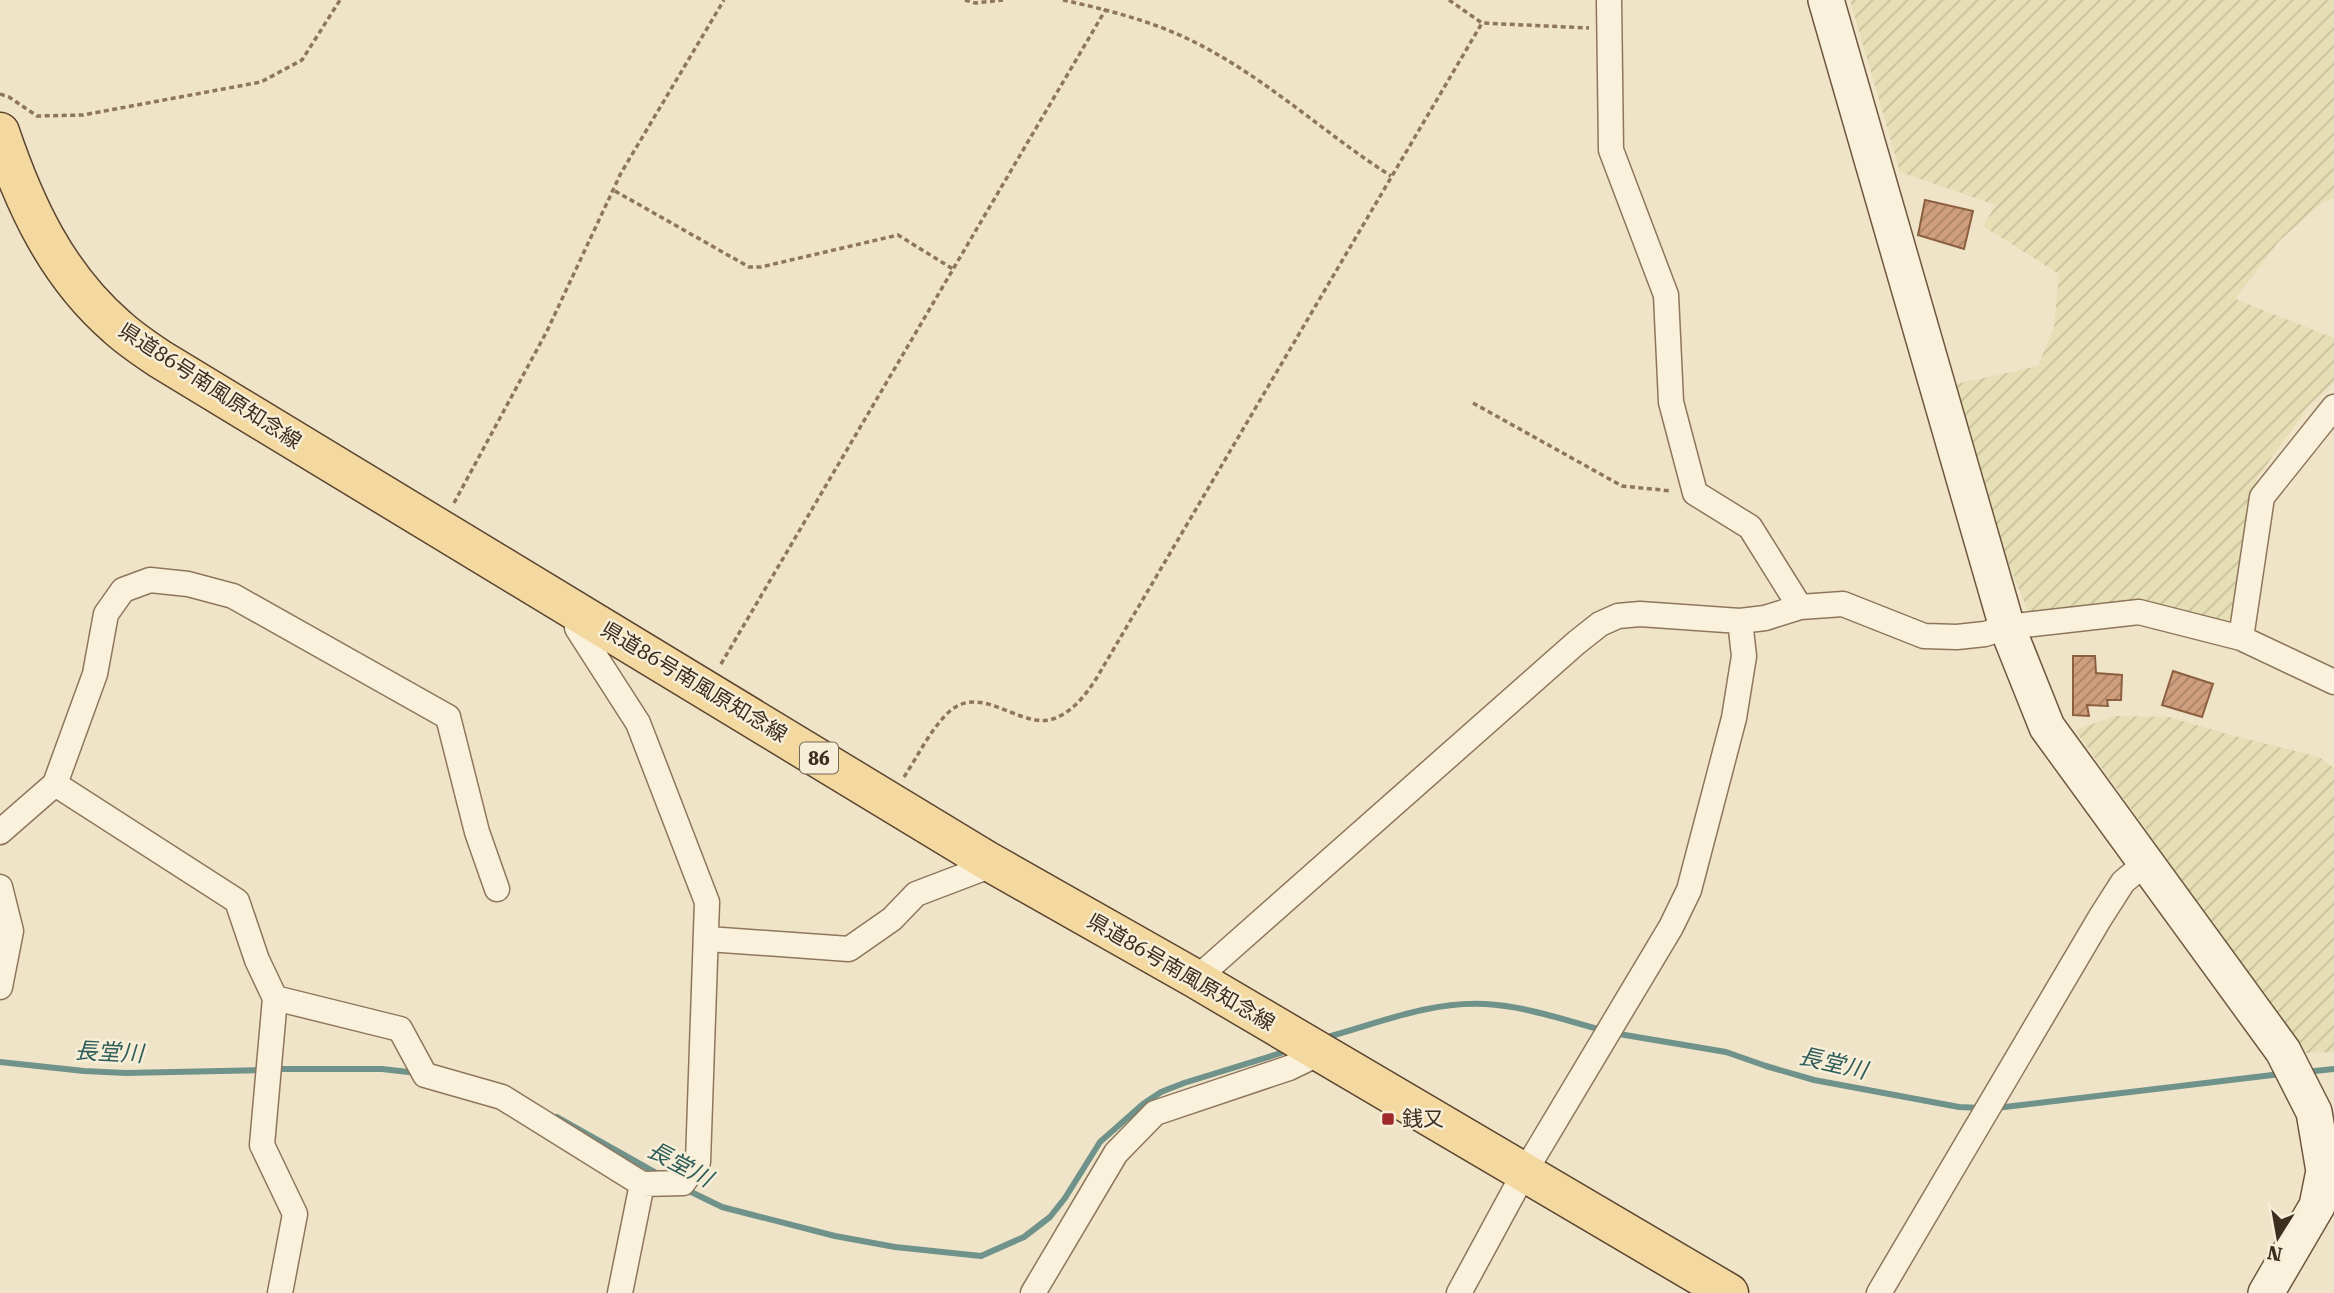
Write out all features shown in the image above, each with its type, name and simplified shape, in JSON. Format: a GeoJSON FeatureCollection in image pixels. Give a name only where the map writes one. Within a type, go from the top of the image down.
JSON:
{"type":"FeatureCollection","features":[{"type":"Feature","properties":{"kind":"main road","name":"県道86号南風原知念線"},"geometry":{"type":"LineString","coordinates":[[0,132],[11,197],[43,236],[68,275],[117,328],[160,359],[986,860],[1196,979],[1728,1293]]}},
{"type":"Feature","properties":{"kind":"street"},"geometry":{"type":"LineString","coordinates":[[1609,0],[1611,150],[1666,295],[1671,402],[1695,493],[1750,527],[1800,607]]}},
{"type":"Feature","properties":{"kind":"street"},"geometry":{"type":"LineString","coordinates":[[1826,0],[2007,627],[2047,727],[2283,1051],[2314,1112],[2329,1174],[2317,1206],[2266,1293]]}},
{"type":"Feature","properties":{"kind":"street"},"geometry":{"type":"LineString","coordinates":[[2241,638],[2262,497],[2334,407]]}},
{"type":"Feature","properties":{"kind":"street"},"geometry":{"type":"LineString","coordinates":[[0,832],[55,784],[95,674],[106,614],[123,590],[149,580],[188,584],[233,596],[448,717],[477,832],[497,888]]}},
{"type":"Feature","properties":{"kind":"street"},"geometry":{"type":"LineString","coordinates":[[1196,979],[1600,624],[1618,616],[1640,614],[1740,621],[1765,618],[1800,607],[1843,604],[1924,636],[1957,637],[1984,634],[2007,627],[2139,612],[2241,638],[2334,682]]}},
{"type":"Feature","properties":{"kind":"street"},"geometry":{"type":"LineString","coordinates":[[275,999],[400,1029],[425,1075],[502,1097],[642,1184],[683,1183],[698,1162],[708,939],[707,902],[638,723],[577,628],[579,611]]}},
{"type":"Feature","properties":{"kind":"street"},"geometry":{"type":"LineString","coordinates":[[1459,1293],[1524,1173],[1671,928],[1689,890],[1734,718],[1744,656],[1740,621]]}},
{"type":"Feature","properties":{"kind":"street"},"geometry":{"type":"LineString","coordinates":[[55,784],[237,901],[257,960],[275,999],[262,1145],[295,1214],[280,1293]]}},
{"type":"Feature","properties":{"kind":"street"},"geometry":{"type":"LineString","coordinates":[[708,939],[849,949],[892,919],[916,894],[979,870],[986,860]]}},
{"type":"Feature","properties":{"kind":"street"},"geometry":{"type":"LineString","coordinates":[[1879,1293],[2099,918],[2123,882],[2147,862]]}},
{"type":"Feature","properties":{"kind":"street"},"geometry":{"type":"LineString","coordinates":[[0,887],[10,931],[0,987]]}},
{"type":"Feature","properties":{"kind":"street"},"geometry":{"type":"LineString","coordinates":[[1033,1293],[1116,1153],[1155,1113],[1289,1068],[1320,1053]]}},
{"type":"Feature","properties":{"kind":"street"},"geometry":{"type":"LineString","coordinates":[[620,1293],[642,1184]]}},
{"type":"Feature","properties":{"kind":"path"},"geometry":{"type":"LineString","coordinates":[[0,94],[37,116],[82,115],[261,82],[302,60],[340,0]]}},
{"type":"Feature","properties":{"kind":"path"},"geometry":{"type":"LineString","coordinates":[[440,529],[547,331],[621,173],[724,0]]}},
{"type":"Feature","properties":{"kind":"path"},"geometry":{"type":"LineString","coordinates":[[965,0],[975,3],[1003,0]]}},
{"type":"Feature","properties":{"kind":"path"},"geometry":{"type":"LineString","coordinates":[[1063,0],[1106,9],[1186,38],[1242,70],[1391,176]]}},
{"type":"Feature","properties":{"kind":"path"},"geometry":{"type":"LineString","coordinates":[[1449,0],[1482,23],[1608,29]]}},
{"type":"Feature","properties":{"kind":"path"},"geometry":{"type":"LineString","coordinates":[[706,690],[1106,9]]}},
{"type":"Feature","properties":{"kind":"path"},"geometry":{"type":"LineString","coordinates":[[888,800],[938,725],[951,710],[964,703],[977,702],[1027,718],[1044,720],[1057,718],[1086,694],[1482,23]]}},
{"type":"Feature","properties":{"kind":"path"},"geometry":{"type":"LineString","coordinates":[[614,191],[749,267],[761,267],[898,234],[953,269]]}},
{"type":"Feature","properties":{"kind":"path"},"geometry":{"type":"LineString","coordinates":[[1473,403],[1622,486],[1695,493]]}},
{"type":"Feature","properties":{"kind":"shaded area"},"geometry":{"type":"Polygon","coordinates":[[[1850,0],[2334,0],[2334,198],[2322,203],[2279,241],[2235,299],[2334,338],[2334,382],[2308,407],[2257,478],[2235,633],[2213,625],[2030,616],[2006,557],[1956,384],[2038,366],[2054,327],[2059,274],[1983,226],[1996,205],[1900,172],[1850,0]]]}},
{"type":"Feature","properties":{"kind":"shaded area"},"geometry":{"type":"Polygon","coordinates":[[[2116,716],[2169,717],[2319,757],[2334,768],[2334,1052],[2305,1053],[2075,730],[2116,716]]]}},
{"type":"Feature","properties":{"kind":"building"},"geometry":{"type":"Polygon","coordinates":[[[1925,200],[1973,211],[1964,249],[1918,235],[1925,200]]]}},
{"type":"Feature","properties":{"kind":"building"},"geometry":{"type":"Polygon","coordinates":[[[2073,656],[2095,656],[2096,673],[2122,675],[2121,700],[2107,700],[2108,706],[2087,705],[2089,716],[2073,715],[2073,656]]]}},
{"type":"Feature","properties":{"kind":"building"},"geometry":{"type":"Polygon","coordinates":[[[2173,671],[2213,684],[2202,717],[2162,705],[2173,671]]]}},
{"type":"Feature","properties":{"kind":"waterway","name":"長堂川"},"geometry":{"type":"LineString","coordinates":[[1331,1036],[1426,1009],[1465,1004],[1515,1007],[1602,1030]]}},
{"type":"Feature","properties":{"kind":"waterway","name":"長堂川"},"geometry":{"type":"LineString","coordinates":[[1613,1033],[1726,1052],[1814,1080],[1959,1107],[1982,1108]]}},
{"type":"Feature","properties":{"kind":"waterway","name":"長堂川"},"geometry":{"type":"LineString","coordinates":[[685,1189],[722,1207],[835,1236],[895,1247],[981,1256],[1024,1237],[1050,1217],[1100,1142],[1143,1104],[1161,1092],[1184,1083],[1281,1053]]}},
{"type":"Feature","properties":{"kind":"waterway","name":"長堂川"},"geometry":{"type":"LineString","coordinates":[[0,1062],[126,1073],[263,1070]]}},
{"type":"Feature","properties":{"kind":"waterway","name":"長堂川"},"geometry":{"type":"LineString","coordinates":[[274,1069],[382,1069],[417,1073]]}},
{"type":"Feature","properties":{"kind":"waterway","name":"長堂川"},"geometry":{"type":"LineString","coordinates":[[2305,1072],[2334,1069]]}},
{"type":"Feature","properties":{"kind":"waterway","name":"長堂川"},"geometry":{"type":"LineString","coordinates":[[1996,1108],[2281,1074]]}},
{"type":"Feature","properties":{"kind":"waterway","name":"長堂川"},"geometry":{"type":"LineString","coordinates":[[557,1117],[660,1175]]}},
{"type":"Feature","properties":{"kind":"place","name":"銭又"},"geometry":{"type":"Point","coordinates":[1388,1119]}}]}
